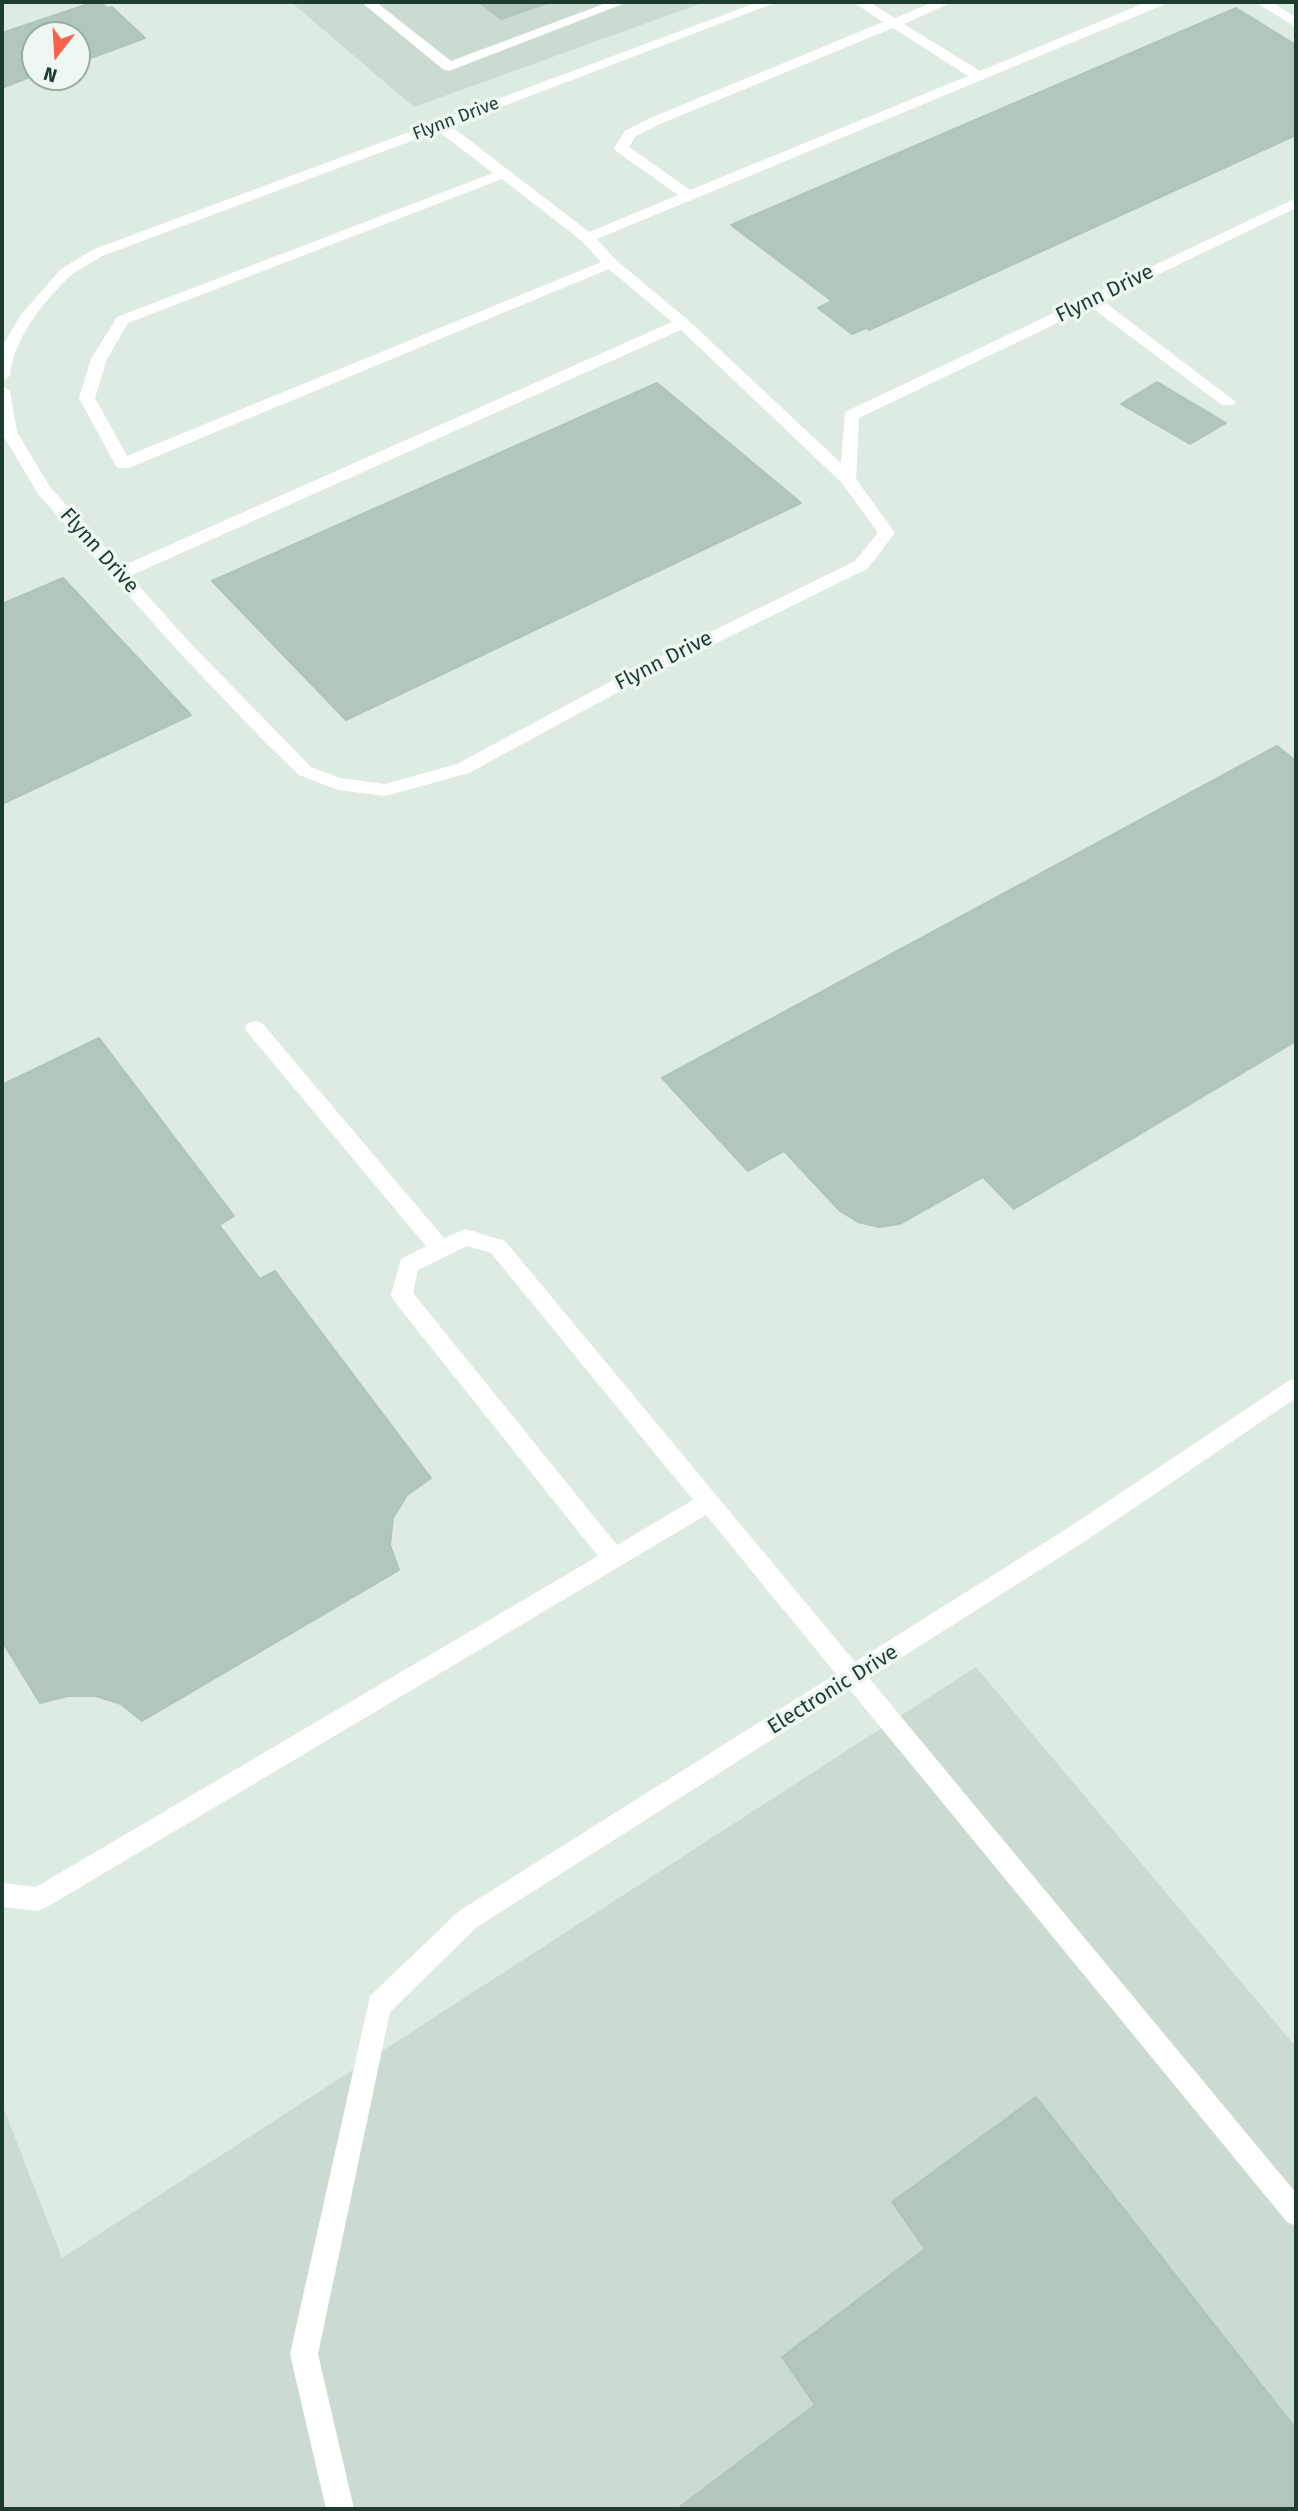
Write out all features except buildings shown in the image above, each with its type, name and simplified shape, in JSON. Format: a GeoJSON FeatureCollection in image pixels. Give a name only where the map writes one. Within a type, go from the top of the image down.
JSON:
{"type":"FeatureCollection","features":[{"type":"Feature","properties":{"kind":"street"},"geometry":{"type":"LineString","coordinates":[[369,2],[449,67],[621,2]]}},
{"type":"Feature","properties":{"kind":"street","name":"Flynn Drive"},"geometry":{"type":"LineString","coordinates":[[2,376],[4,356],[28,316],[65,273],[97,253],[770,2]]}},
{"type":"Feature","properties":{"kind":"street"},"geometry":{"type":"LineString","coordinates":[[860,2],[980,78]]}},
{"type":"Feature","properties":{"kind":"street"},"geometry":{"type":"LineString","coordinates":[[689,196],[621,148],[630,134],[655,121],[945,2]]}},
{"type":"Feature","properties":{"kind":"street"},"geometry":{"type":"LineString","coordinates":[[587,238],[980,78],[1158,2]]}},
{"type":"Feature","properties":{"kind":"street"},"geometry":{"type":"LineString","coordinates":[[1262,2],[1296,23]]}},
{"type":"Feature","properties":{"kind":"street"},"geometry":{"type":"LineString","coordinates":[[440,125],[587,238],[611,263],[683,323],[848,480]]}},
{"type":"Feature","properties":{"kind":"street"},"geometry":{"type":"LineString","coordinates":[[505,173],[122,320],[99,359],[87,398],[123,464],[611,263]]}},
{"type":"Feature","properties":{"kind":"street","name":"Flynn Drive"},"geometry":{"type":"LineString","coordinates":[[2,391],[9,432],[44,490],[204,667],[305,771],[338,784],[385,790],[463,769],[638,674],[861,565],[887,533],[848,480],[850,416],[1296,202]]}},
{"type":"Feature","properties":{"kind":"street"},"geometry":{"type":"LineString","coordinates":[[1092,300],[1228,402]]}},
{"type":"Feature","properties":{"kind":"street"},"geometry":{"type":"LineString","coordinates":[[119,573],[683,323]]}},
{"type":"Feature","properties":{"kind":"street"},"geometry":{"type":"LineString","coordinates":[[255,1028],[441,1249]]}},
{"type":"Feature","properties":{"kind":"street"},"geometry":{"type":"LineString","coordinates":[[614,1558],[401,1295],[408,1265],[466,1237],[498,1247],[1296,2213]]}},
{"type":"Feature","properties":{"kind":"street","name":"Electronic Drive"},"geometry":{"type":"LineString","coordinates":[[340,2509],[304,2354],[379,2005],[468,1919],[1079,1533],[1296,1387]]}},
{"type":"Feature","properties":{"kind":"street"},"geometry":{"type":"LineString","coordinates":[[2,1895],[38,1899],[709,1502]]}},
{"type":"Feature","properties":{"kind":"shaded area"},"geometry":{"type":"Polygon","coordinates":[[[291,2],[705,2],[414,107],[291,2]]]}},
{"type":"Feature","properties":{"kind":"shaded area"},"geometry":{"type":"Polygon","coordinates":[[[976,1667],[1296,2047],[1296,2509],[2,2509],[2,2104],[62,2258],[976,1667]]]}}]}
